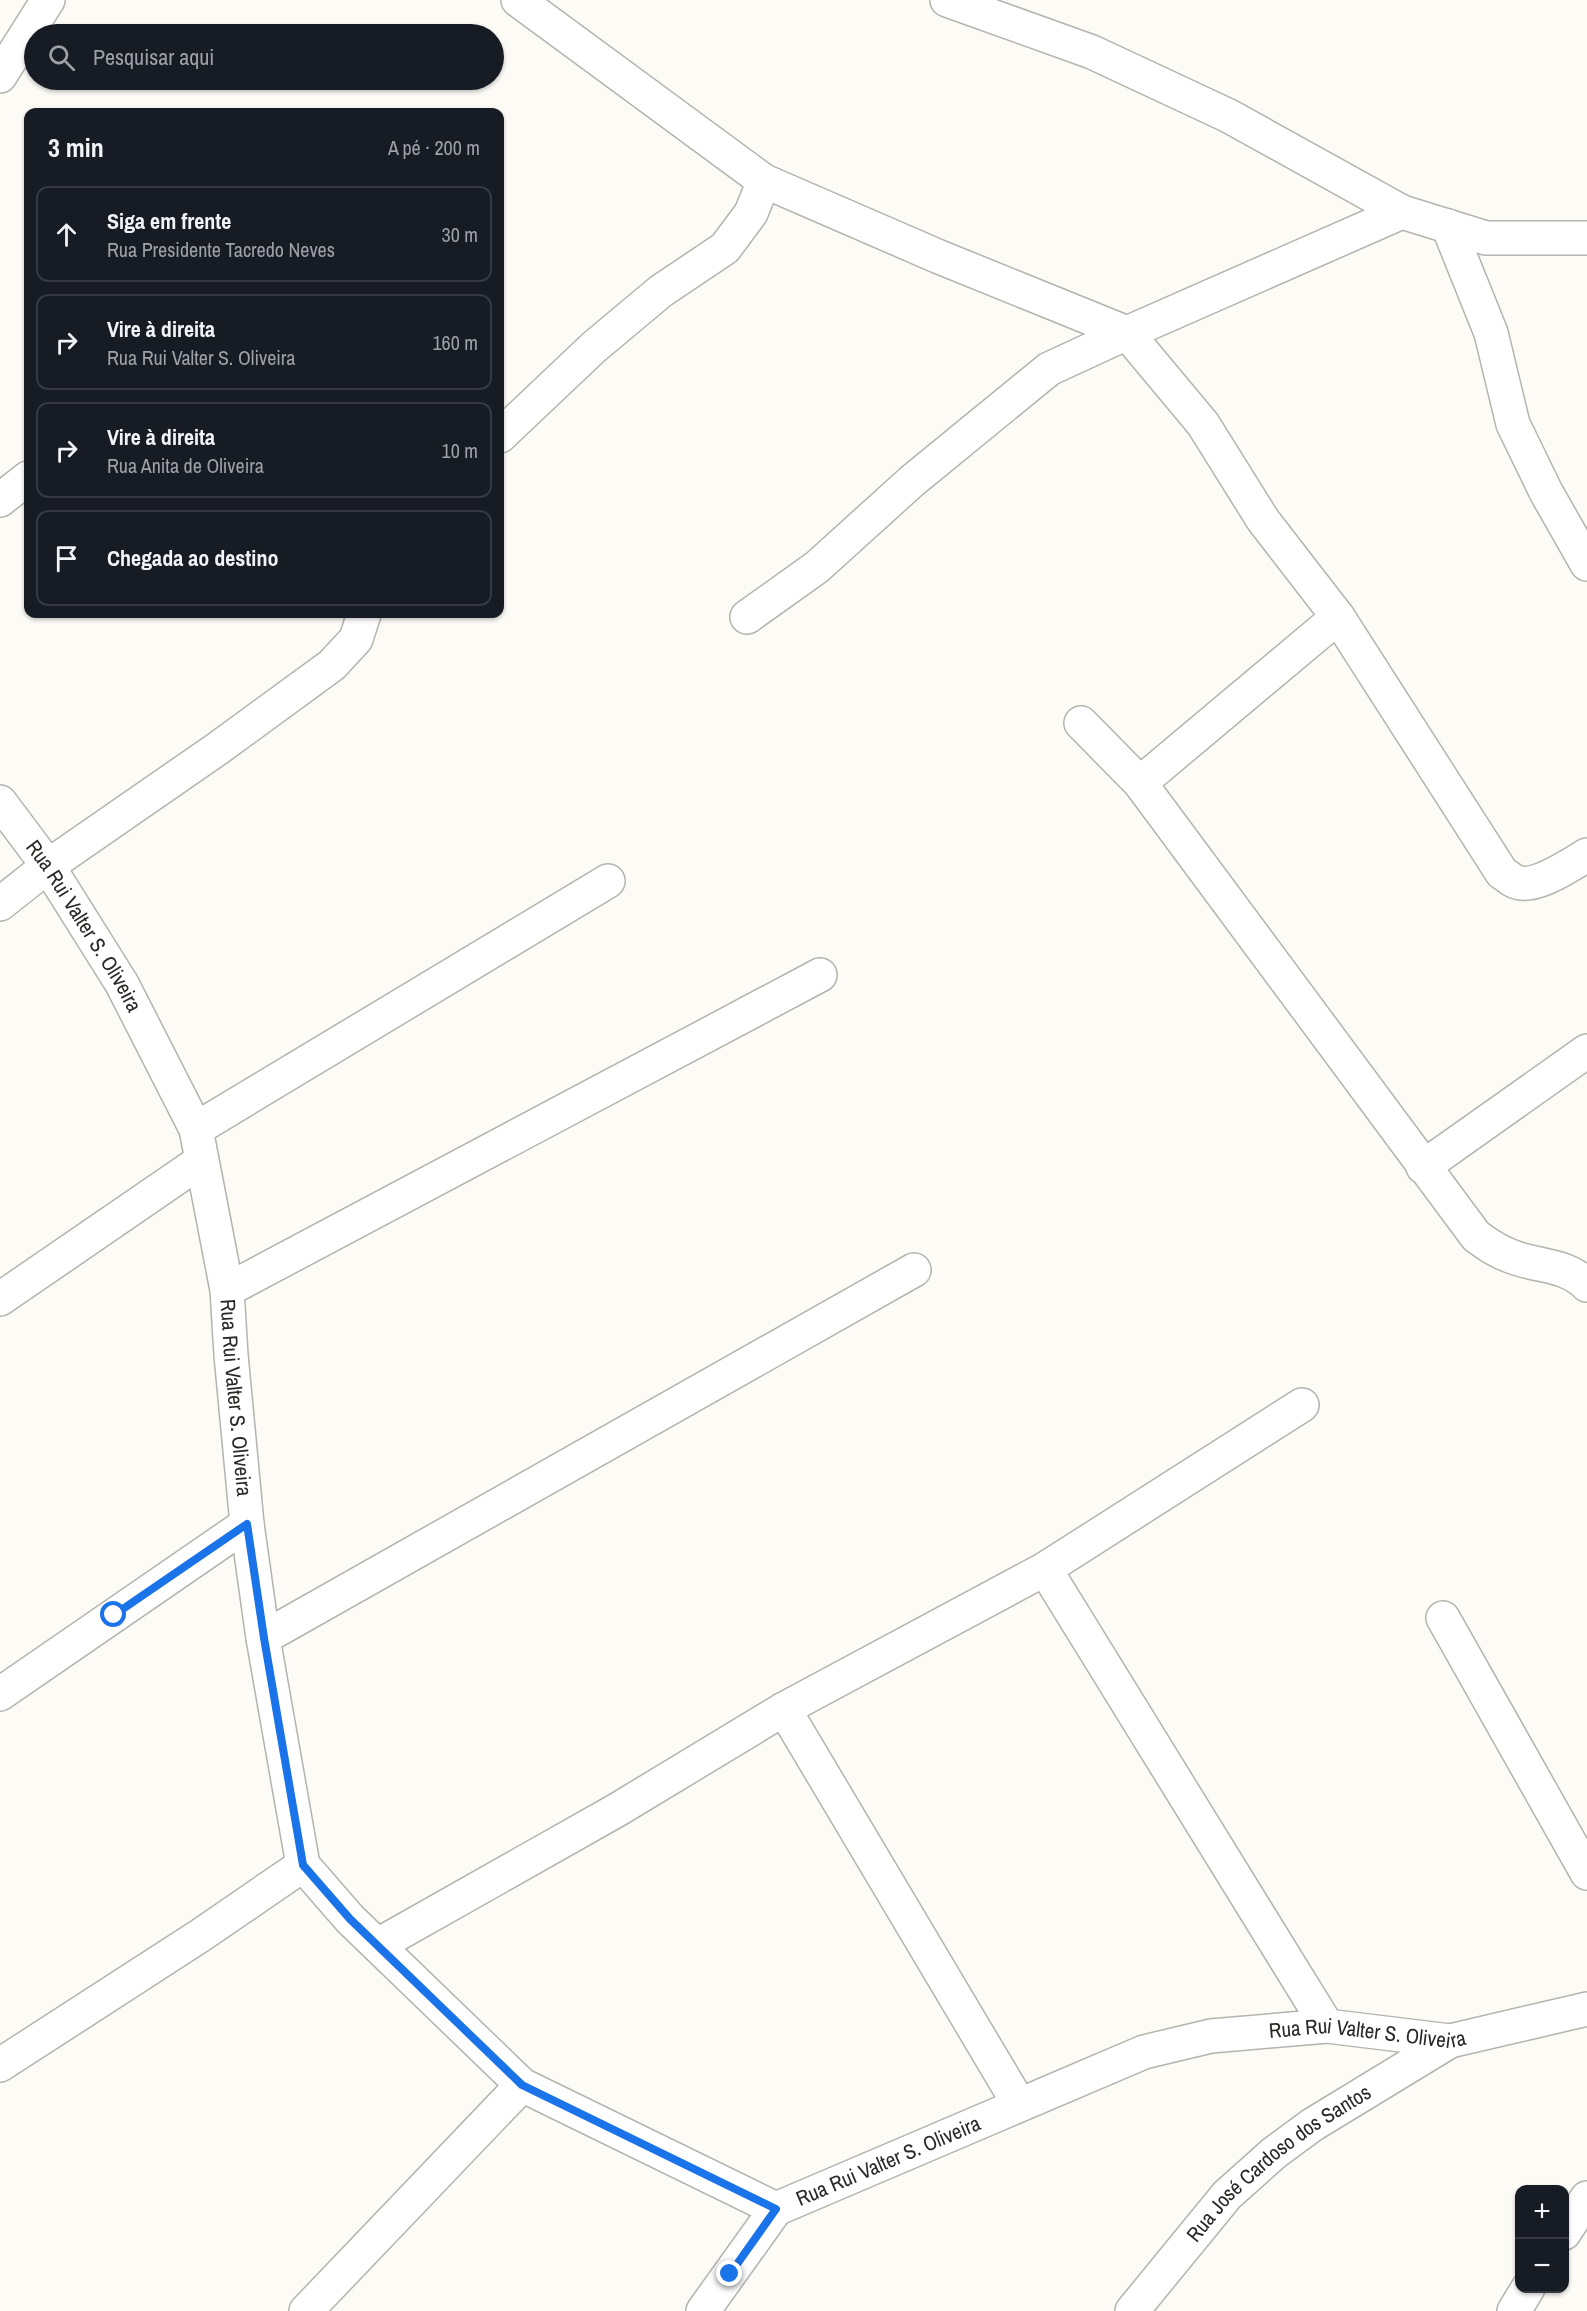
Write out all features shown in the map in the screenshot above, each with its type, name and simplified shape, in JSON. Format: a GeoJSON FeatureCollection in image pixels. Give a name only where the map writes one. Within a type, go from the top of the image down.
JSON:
{"type":"FeatureCollection","features":[{"type":"Feature","properties":{"kind":"street"},"geometry":{"type":"LineString","coordinates":[[33,24],[48,0]]}},
{"type":"Feature","properties":{"kind":"street"},"geometry":{"type":"LineString","coordinates":[[947,0],[1092,52],[1229,116],[1402,212],[1486,238],[1587,238]]}},
{"type":"Feature","properties":{"kind":"street"},"geometry":{"type":"LineString","coordinates":[[526,3],[764,181],[937,256],[1127,333],[1203,424],[1263,520],[1338,617],[1502,873],[1515,882],[1528,884],[1552,875],[1587,855]]}},
{"type":"Feature","properties":{"kind":"street"},"geometry":{"type":"LineString","coordinates":[[0,76],[24,38]]}},
{"type":"Feature","properties":{"kind":"street"},"geometry":{"type":"LineString","coordinates":[[504,432],[594,347],[661,291],[726,248],[751,213],[764,181]]}},
{"type":"Feature","properties":{"kind":"street"},"geometry":{"type":"LineString","coordinates":[[747,618],[817,567],[912,481],[1049,369],[1402,212]]}},
{"type":"Feature","properties":{"kind":"street"},"geometry":{"type":"LineString","coordinates":[[1448,226],[1491,333],[1513,424],[1546,492],[1587,564]]}},
{"type":"Feature","properties":{"kind":"street"},"geometry":{"type":"LineString","coordinates":[[0,500],[24,481]]}},
{"type":"Feature","properties":{"kind":"street"},"geometry":{"type":"LineString","coordinates":[[1140,783],[1338,617]]}},
{"type":"Feature","properties":{"kind":"street"},"geometry":{"type":"LineString","coordinates":[[0,904],[48,866],[208,756],[332,665],[356,639],[363,618]]}},
{"type":"Feature","properties":{"kind":"street"},"geometry":{"type":"LineString","coordinates":[[1081,723],[1140,783],[1476,1236],[1494,1250],[1514,1258],[1568,1271],[1587,1285]]}},
{"type":"Feature","properties":{"kind":"street","name":"Rua Rui Valter S. Oliveira"},"geometry":{"type":"LineString","coordinates":[[0,801],[48,866],[122,984],[196,1129],[227,1290],[247,1524],[303,1865],[350,1919],[522,2085],[776,2209],[1144,2052],[1211,2036],[1327,2026],[1450,2041],[1587,2009]]}},
{"type":"Feature","properties":{"kind":"street"},"geometry":{"type":"LineString","coordinates":[[196,1129],[608,881]]}},
{"type":"Feature","properties":{"kind":"street"},"geometry":{"type":"LineString","coordinates":[[227,1290],[820,975]]}},
{"type":"Feature","properties":{"kind":"street"},"geometry":{"type":"LineString","coordinates":[[1424,1167],[1587,1051]]}},
{"type":"Feature","properties":{"kind":"street"},"geometry":{"type":"LineString","coordinates":[[0,1299],[201,1161]]}},
{"type":"Feature","properties":{"kind":"street"},"geometry":{"type":"LineString","coordinates":[[264,1638],[914,1270]]}},
{"type":"Feature","properties":{"kind":"street"},"geometry":{"type":"LineString","coordinates":[[378,1945],[617,1810],[784,1709],[1045,1569],[1302,1406]]}},
{"type":"Feature","properties":{"kind":"street"},"geometry":{"type":"LineString","coordinates":[[0,1694],[247,1524]]}},
{"type":"Feature","properties":{"kind":"street"},"geometry":{"type":"LineString","coordinates":[[1045,1569],[1327,2026]]}},
{"type":"Feature","properties":{"kind":"street"},"geometry":{"type":"LineString","coordinates":[[1443,1618],[1587,1873]]}},
{"type":"Feature","properties":{"kind":"street"},"geometry":{"type":"LineString","coordinates":[[784,1709],[1019,2104]]}},
{"type":"Feature","properties":{"kind":"street"},"geometry":{"type":"LineString","coordinates":[[0,2065],[201,1935],[303,1865]]}},
{"type":"Feature","properties":{"kind":"street","name":"Rua José Cardoso dos Santos"},"geometry":{"type":"LineString","coordinates":[[1132,2311],[1227,2195],[1274,2153],[1312,2125],[1450,2041]]}},
{"type":"Feature","properties":{"kind":"street"},"geometry":{"type":"LineString","coordinates":[[306,2311],[522,2085]]}},
{"type":"Feature","properties":{"kind":"street"},"geometry":{"type":"LineString","coordinates":[[1569,2225],[1587,2198]]}},
{"type":"Feature","properties":{"kind":"street"},"geometry":{"type":"LineString","coordinates":[[703,2311],[776,2209]]}},
{"type":"Feature","properties":{"kind":"street"},"geometry":{"type":"LineString","coordinates":[[1514,2311],[1525,2293]]}},
{"type":"Feature","properties":{"kind":"route"},"geometry":{"type":"LineString","coordinates":[[114,1615],[247,1524],[303,1865],[350,1919],[522,2085],[776,2209],[730,2274]]}}]}
